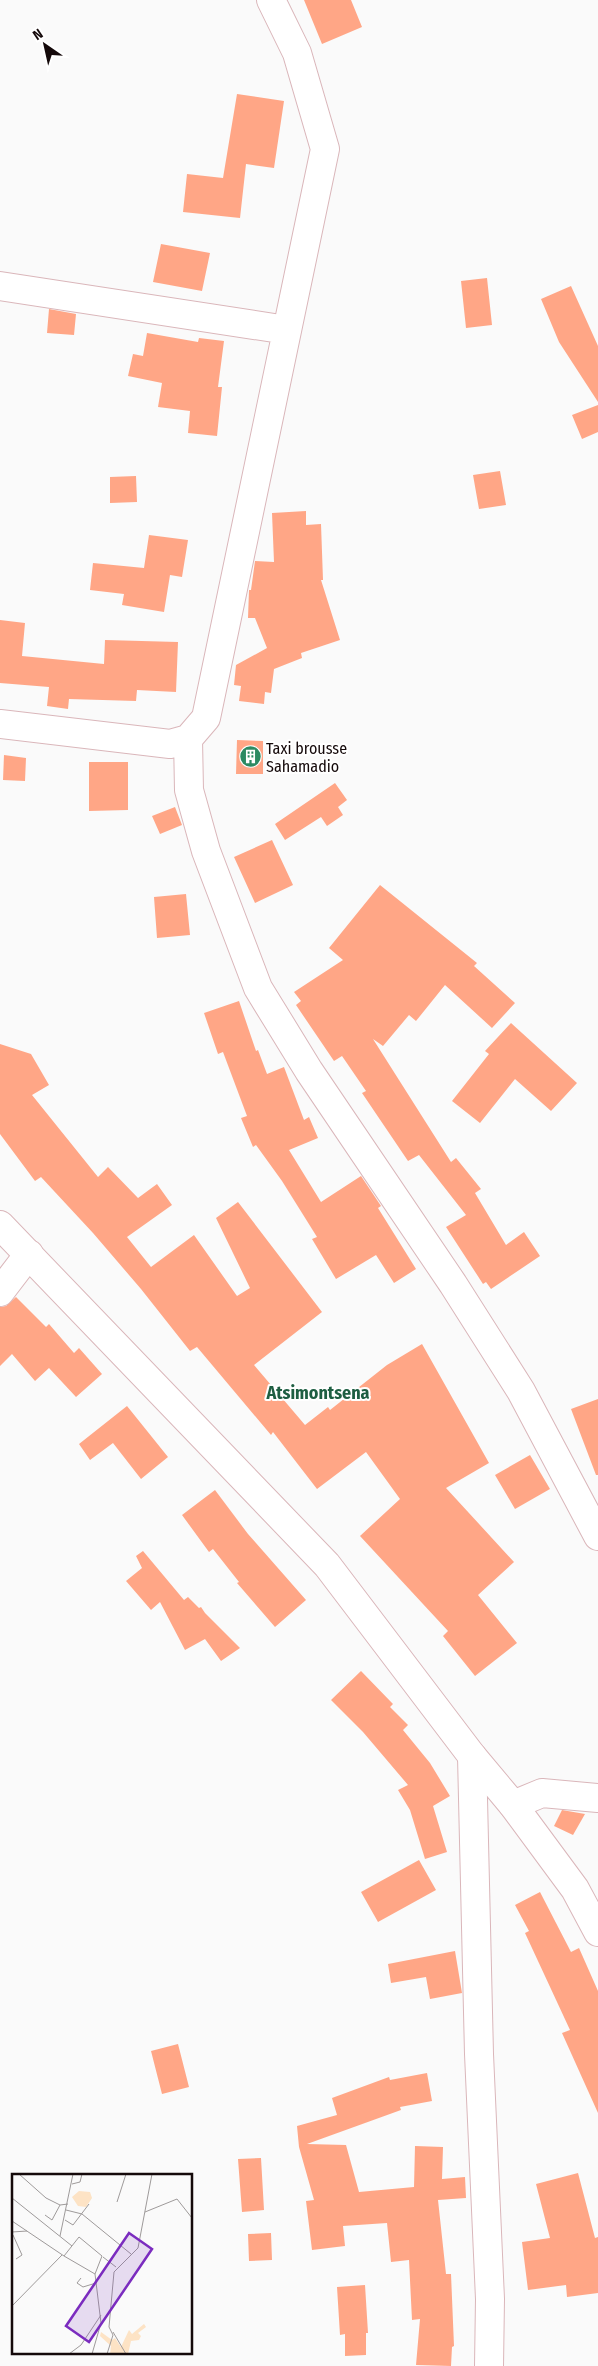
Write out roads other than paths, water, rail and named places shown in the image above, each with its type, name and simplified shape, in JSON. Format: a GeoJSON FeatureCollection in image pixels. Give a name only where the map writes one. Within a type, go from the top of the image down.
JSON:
{"type":"FeatureCollection","features":[{"type":"Feature","properties":{"kind":"street"},"geometry":{"type":"LineString","coordinates":[[0,724],[170,744],[188,740],[206,718],[325,149],[297,54],[271,0]]}},
{"type":"Feature","properties":{"kind":"street"},"geometry":{"type":"LineString","coordinates":[[0,286],[288,330]]}},
{"type":"Feature","properties":{"kind":"street"},"geometry":{"type":"LineString","coordinates":[[188,740],[189,790],[206,851],[258,988],[310,1071],[453,1284],[521,1391],[598,1536]]}},
{"type":"Feature","properties":{"kind":"street"},"geometry":{"type":"LineString","coordinates":[[0,1225],[327,1565],[472,1756],[513,1805],[575,1889],[598,1932]]}},
{"type":"Feature","properties":{"kind":"street"},"geometry":{"type":"LineString","coordinates":[[0,1292],[28,1254]]}},
{"type":"Feature","properties":{"kind":"street"},"geometry":{"type":"LineString","coordinates":[[472,1756],[480,2054],[490,2299],[489,2366]]}},
{"type":"Feature","properties":{"kind":"street"},"geometry":{"type":"LineString","coordinates":[[513,1805],[542,1793],[598,1798]]}},
{"type":"Feature","properties":{"kind":"place","name":"Taxi brousse Sahamadio"},"geometry":{"type":"Point","coordinates":[250,757]}},
{"type":"Feature","properties":{"kind":"district","name":"Atsimontsena"},"geometry":{"type":"Point","coordinates":[318,1393]}}]}
